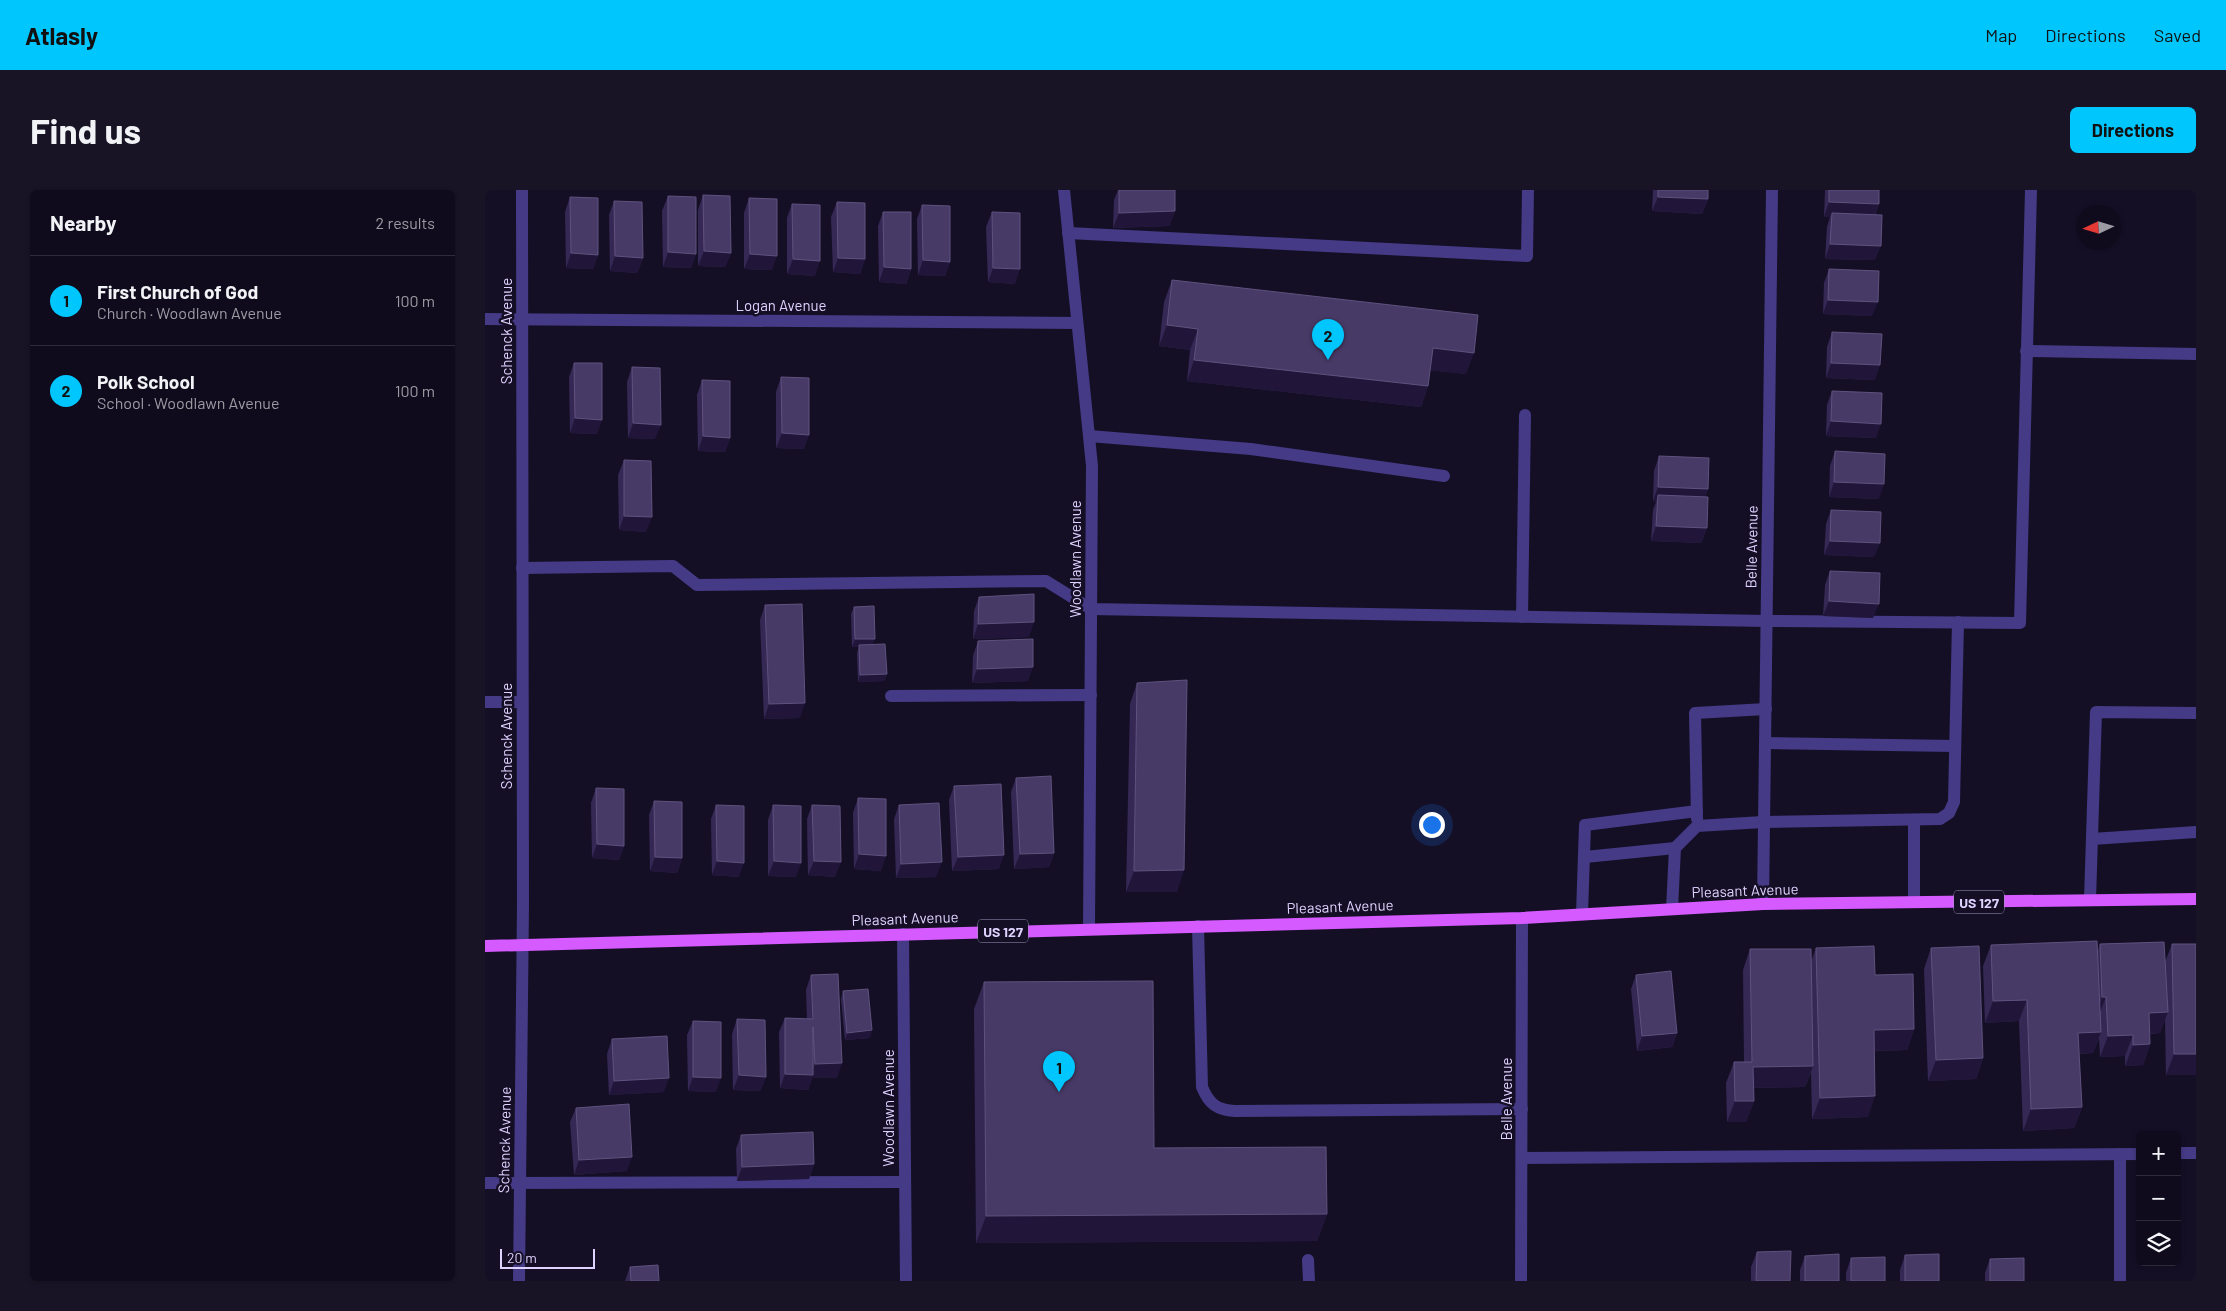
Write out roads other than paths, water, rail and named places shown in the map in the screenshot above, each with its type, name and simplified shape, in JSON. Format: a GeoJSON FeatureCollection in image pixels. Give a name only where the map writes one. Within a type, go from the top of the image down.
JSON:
{"type":"FeatureCollection","features":[{"type":"Feature","properties":{"kind":"main road","name":"Pleasant Avenue"},"geometry":{"type":"LineString","coordinates":[[485,946],[1522,918],[1763,904],[2196,899]]}},
{"type":"Feature","properties":{"kind":"street","name":"Schenck Avenue"},"geometry":{"type":"LineString","coordinates":[[519,1281],[522,946],[522,190]]}},
{"type":"Feature","properties":{"kind":"street","name":"Woodlawn Avenue"},"geometry":{"type":"LineString","coordinates":[[1064,190],[1092,466],[1089,929]]}},
{"type":"Feature","properties":{"kind":"street"},"geometry":{"type":"LineString","coordinates":[[1068,234],[1527,256],[1528,190]]}},
{"type":"Feature","properties":{"kind":"street","name":"Belle Avenue"},"geometry":{"type":"LineString","coordinates":[[1763,904],[1772,190]]}},
{"type":"Feature","properties":{"kind":"street"},"geometry":{"type":"LineString","coordinates":[[522,568],[673,566],[697,586],[1046,581],[1091,609],[1767,621],[2019,622],[2031,190]]}},
{"type":"Feature","properties":{"kind":"street","name":"Logan Avenue"},"geometry":{"type":"LineString","coordinates":[[485,319],[1077,323]]}},
{"type":"Feature","properties":{"kind":"street"},"geometry":{"type":"LineString","coordinates":[[2026,351],[2196,354]]}},
{"type":"Feature","properties":{"kind":"street"},"geometry":{"type":"LineString","coordinates":[[1522,616],[1525,415]]}},
{"type":"Feature","properties":{"kind":"street"},"geometry":{"type":"LineString","coordinates":[[1089,436],[1251,449],[1444,476]]}},
{"type":"Feature","properties":{"kind":"street"},"geometry":{"type":"LineString","coordinates":[[1585,857],[1675,848],[1697,826],[1763,822],[1914,821],[1940,819],[1949,813],[1954,802],[1958,622]]}},
{"type":"Feature","properties":{"kind":"street"},"geometry":{"type":"LineString","coordinates":[[891,696],[1091,695]]}},
{"type":"Feature","properties":{"kind":"street"},"geometry":{"type":"LineString","coordinates":[[485,702],[522,702]]}},
{"type":"Feature","properties":{"kind":"street"},"geometry":{"type":"LineString","coordinates":[[1697,826],[1695,714],[1765,709]]}},
{"type":"Feature","properties":{"kind":"street"},"geometry":{"type":"LineString","coordinates":[[2090,900],[2096,712],[2196,713]]}},
{"type":"Feature","properties":{"kind":"street"},"geometry":{"type":"LineString","coordinates":[[1765,743],[1955,746]]}},
{"type":"Feature","properties":{"kind":"street"},"geometry":{"type":"LineString","coordinates":[[1583,914],[1585,825],[1697,811]]}},
{"type":"Feature","properties":{"kind":"street"},"geometry":{"type":"LineString","coordinates":[[1914,821],[1914,902]]}},
{"type":"Feature","properties":{"kind":"street"},"geometry":{"type":"LineString","coordinates":[[2092,839],[2196,832]]}},
{"type":"Feature","properties":{"kind":"street"},"geometry":{"type":"LineString","coordinates":[[1672,909],[1675,848]]}},
{"type":"Feature","properties":{"kind":"street","name":"Belle Avenue"},"geometry":{"type":"LineString","coordinates":[[1521,1281],[1522,918]]}},
{"type":"Feature","properties":{"kind":"street"},"geometry":{"type":"LineString","coordinates":[[1198,926],[1202,1087],[1213,1106],[1223,1111],[1522,1109]]}},
{"type":"Feature","properties":{"kind":"street","name":"Woodlawn Avenue"},"geometry":{"type":"LineString","coordinates":[[903,934],[906,1281]]}},
{"type":"Feature","properties":{"kind":"street"},"geometry":{"type":"LineString","coordinates":[[2181,1153],[2196,1153]]}},
{"type":"Feature","properties":{"kind":"street"},"geometry":{"type":"LineString","coordinates":[[2120,1154],[2120,1281]]}},
{"type":"Feature","properties":{"kind":"street"},"geometry":{"type":"LineString","coordinates":[[1522,1158],[2136,1154]]}},
{"type":"Feature","properties":{"kind":"street"},"geometry":{"type":"LineString","coordinates":[[485,1183],[905,1182]]}},
{"type":"Feature","properties":{"kind":"street"},"geometry":{"type":"LineString","coordinates":[[1308,1260],[1309,1281]]}},
{"type":"Feature","properties":{"kind":"place","name":"Polk School"},"geometry":{"type":"Point","coordinates":[1328,360]}},
{"type":"Feature","properties":{"kind":"place","name":"First Church of God"},"geometry":{"type":"Point","coordinates":[1059,1092]}}]}
